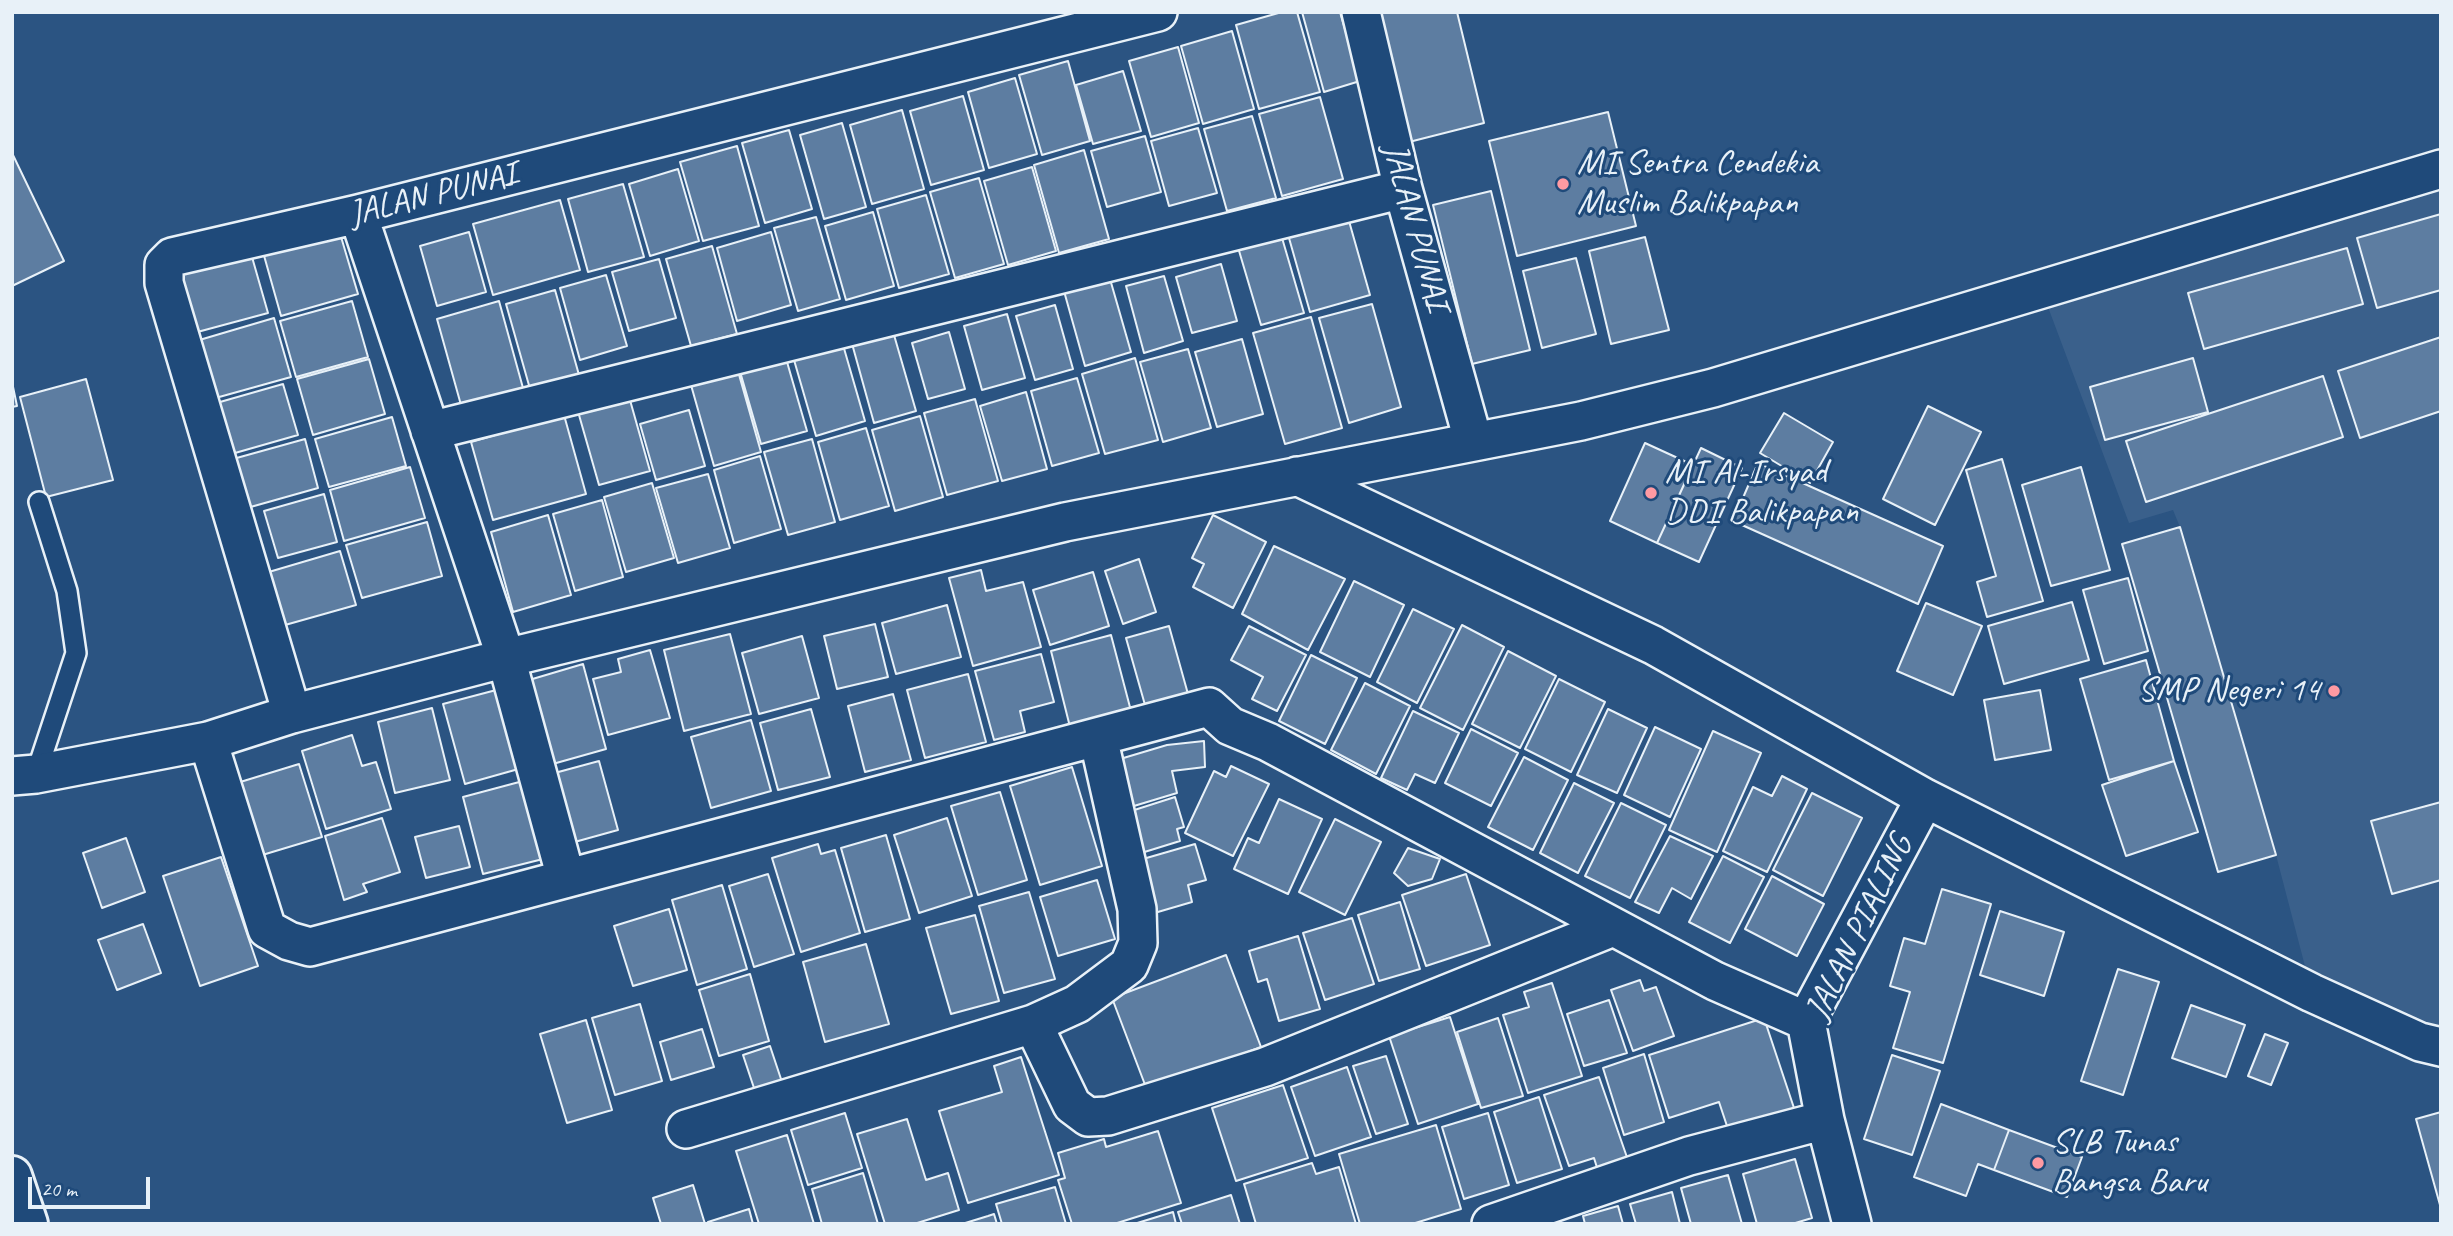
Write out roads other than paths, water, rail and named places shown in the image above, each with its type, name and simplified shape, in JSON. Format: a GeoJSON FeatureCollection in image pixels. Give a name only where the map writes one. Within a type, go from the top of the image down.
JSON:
{"type":"FeatureCollection","features":[{"type":"Feature","properties":{"kind":"street","name":"JALAN PUNAI"},"geometry":{"type":"LineString","coordinates":[[292,714],[164,283],[164,265],[172,257],[358,214],[1158,12]]}},
{"type":"Feature","properties":{"kind":"street","name":"JALAN PUNAI"},"geometry":{"type":"LineString","coordinates":[[1361,12],[1403,190],[1473,440]]}},
{"type":"Feature","properties":{"kind":"street"},"geometry":{"type":"LineString","coordinates":[[24,775],[208,741],[292,714],[506,658],[1079,519],[1581,421],[1713,388],[2441,169]]}},
{"type":"Feature","properties":{"kind":"street"},"geometry":{"type":"LineString","coordinates":[[430,431],[1403,190]]}},
{"type":"Feature","properties":{"kind":"street"},"geometry":{"type":"LineString","coordinates":[[358,214],[506,658],[566,878]]}},
{"type":"Feature","properties":{"kind":"street"},"geometry":{"type":"LineString","coordinates":[[1297,476],[1653,645],[1925,798],[2348,1011],[2420,1042],[2441,1047]]}},
{"type":"Feature","properties":{"kind":"street"},"geometry":{"type":"LineString","coordinates":[[208,741],[267,929],[289,941],[310,947],[1209,707],[1230,726],[1268,742],[1715,981],[1806,1021]]}},
{"type":"Feature","properties":{"kind":"street"},"geometry":{"type":"LineString","coordinates":[[686,1129],[1033,1024],[1077,1004],[1129,965],[1138,943],[1137,909],[1098,737]]}},
{"type":"Feature","properties":{"kind":"street","name":"JALAN PIALING"},"geometry":{"type":"LineString","coordinates":[[1852,1224],[1825,1120],[1806,1021],[1925,798]]}},
{"type":"Feature","properties":{"kind":"street"},"geometry":{"type":"LineString","coordinates":[[1033,1024],[1072,1105],[1088,1117],[1108,1116],[1265,1067],[1613,927]]}},
{"type":"Feature","properties":{"kind":"street"},"geometry":{"type":"LineString","coordinates":[[1491,1224],[1689,1156],[1825,1120]]}},
{"type":"Feature","properties":{"kind":"street"},"geometry":{"type":"LineString","coordinates":[[12,1176],[28,1224]]}},
{"type":"Feature","properties":{"kind":"lane"},"geometry":{"type":"LineString","coordinates":[[24,775],[76,653],[67,592],[39,502]]}},
{"type":"Feature","properties":{"kind":"place","name":"MI Sentra Cendekia Muslim Balikpapan"},"geometry":{"type":"Point","coordinates":[1563,184]}},
{"type":"Feature","properties":{"kind":"place","name":"MI Al-Irsyad DDI Balikpapan"},"geometry":{"type":"Point","coordinates":[1651,493]}},
{"type":"Feature","properties":{"kind":"place","name":"SMP Negeri 14"},"geometry":{"type":"Point","coordinates":[2334,691]}},
{"type":"Feature","properties":{"kind":"place","name":"SLB Tunas Bangsa Baru"},"geometry":{"type":"Point","coordinates":[2038,1163]}}]}
